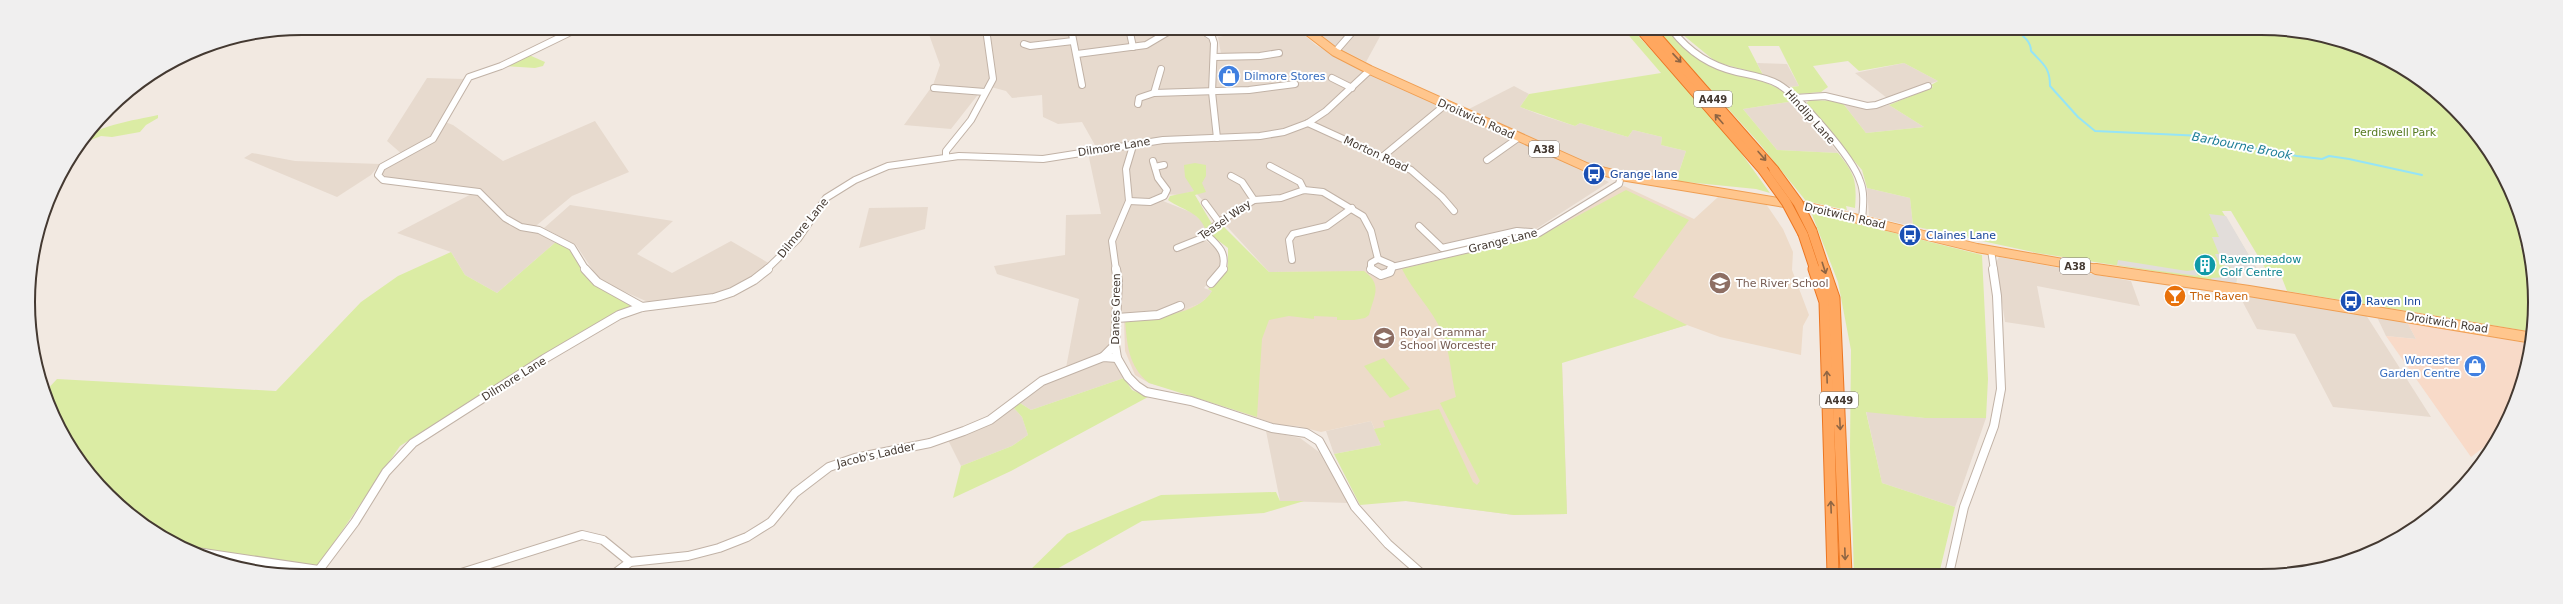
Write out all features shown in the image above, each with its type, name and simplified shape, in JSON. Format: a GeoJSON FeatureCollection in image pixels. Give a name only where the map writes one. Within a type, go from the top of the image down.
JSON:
{"type":"FeatureCollection","features":[{"type":"Feature","properties":{"kind":"highway","name":"A449"},"geometry":{"type":"LineString","coordinates":[[1645,35],[1763,170],[1808,232],[1825,302],[1833,569]]}},
{"type":"Feature","properties":{"kind":"highway","name":"A449"},"geometry":{"type":"LineString","coordinates":[[1655,35],[1774,170],[1798,203],[1834,298],[1846,569]]}},
{"type":"Feature","properties":{"kind":"main road","name":"Droitwich Road"},"geometry":{"type":"LineString","coordinates":[[1313,35],[1335,52],[1445,105],[1586,167],[1621,176],[1809,206],[1991,250],[2056,263],[2256,292],[2526,337]]}},
{"type":"Feature","properties":{"kind":"street"},"geometry":{"type":"LineString","coordinates":[[564,35],[500,66],[469,77],[433,139],[382,167],[378,175],[383,180],[479,192],[505,218],[521,227],[539,230],[572,247],[584,268],[597,282],[642,307]]}},
{"type":"Feature","properties":{"kind":"street"},"geometry":{"type":"LineString","coordinates":[[946,156],[946,151],[972,120],[993,78],[994,71],[987,35]]}},
{"type":"Feature","properties":{"kind":"street"},"geometry":{"type":"LineString","coordinates":[[1072,35],[1082,85]]}},
{"type":"Feature","properties":{"kind":"street"},"geometry":{"type":"LineString","coordinates":[[1130,35],[1133,47]]}},
{"type":"Feature","properties":{"kind":"street"},"geometry":{"type":"LineString","coordinates":[[1077,54],[1133,47],[1156,40],[1164,35]]}},
{"type":"Feature","properties":{"kind":"street"},"geometry":{"type":"LineString","coordinates":[[1209,35],[1212,37],[1214,57],[1212,92],[1217,138]]}},
{"type":"Feature","properties":{"kind":"street"},"geometry":{"type":"LineString","coordinates":[[1335,52],[1350,35]]}},
{"type":"Feature","properties":{"kind":"street","name":"Hindlip Lane"},"geometry":{"type":"LineString","coordinates":[[1677,35],[1688,46],[1713,65],[1772,81],[1795,98],[1857,172],[1863,189],[1862,220]]}},
{"type":"Feature","properties":{"kind":"street"},"geometry":{"type":"LineString","coordinates":[[1024,44],[1030,46],[1073,41]]}},
{"type":"Feature","properties":{"kind":"street"},"geometry":{"type":"LineString","coordinates":[[1214,57],[1260,56],[1279,53]]}},
{"type":"Feature","properties":{"kind":"street"},"geometry":{"type":"LineString","coordinates":[[1154,93],[1161,69]]}},
{"type":"Feature","properties":{"kind":"street","name":"Dilmore Lane"},"geometry":{"type":"LineString","coordinates":[[323,569],[355,522],[386,472],[413,443],[619,315],[642,307],[714,298],[732,292],[754,280],[777,261],[798,239],[826,198],[838,189],[855,180],[888,166],[946,156],[1043,159],[1163,140],[1260,136],[1284,132],[1308,123],[1326,111],[1370,70]]}},
{"type":"Feature","properties":{"kind":"street"},"geometry":{"type":"LineString","coordinates":[[1332,78],[1352,88]]}},
{"type":"Feature","properties":{"kind":"street"},"geometry":{"type":"LineString","coordinates":[[1138,104],[1139,98],[1154,93],[1249,90],[1295,84]]}},
{"type":"Feature","properties":{"kind":"street"},"geometry":{"type":"LineString","coordinates":[[1795,98],[1825,96],[1867,106],[1876,106],[1928,86]]}},
{"type":"Feature","properties":{"kind":"street"},"geometry":{"type":"LineString","coordinates":[[934,88],[985,92]]}},
{"type":"Feature","properties":{"kind":"street"},"geometry":{"type":"LineString","coordinates":[[1382,157],[1445,105]]}},
{"type":"Feature","properties":{"kind":"street","name":"Morton Road"},"geometry":{"type":"LineString","coordinates":[[1308,123],[1411,170],[1448,200],[1454,211]]}},
{"type":"Feature","properties":{"kind":"street"},"geometry":{"type":"LineString","coordinates":[[1487,160],[1518,138]]}},
{"type":"Feature","properties":{"kind":"street","name":"Danes Green"},"geometry":{"type":"LineString","coordinates":[[1117,358],[1115,345],[1118,281],[1112,241],[1129,200],[1126,169],[1132,149],[1130,145]]}},
{"type":"Feature","properties":{"kind":"street"},"geometry":{"type":"LineString","coordinates":[[1129,200],[1150,202],[1164,196],[1167,190],[1158,178],[1154,164],[1164,165]]}},
{"type":"Feature","properties":{"kind":"street"},"geometry":{"type":"LineString","coordinates":[[1270,166],[1276,171],[1300,182],[1304,190]]}},
{"type":"Feature","properties":{"kind":"street"},"geometry":{"type":"LineString","coordinates":[[1231,176],[1242,182],[1254,200]]}},
{"type":"Feature","properties":{"kind":"street","name":"Grange Lane"},"geometry":{"type":"LineString","coordinates":[[1392,268],[1539,233],[1619,184],[1621,176]]}},
{"type":"Feature","properties":{"kind":"street","name":"Teasel Way"},"geometry":{"type":"LineString","coordinates":[[1177,248],[1207,235],[1219,222],[1254,200],[1281,198],[1304,190],[1323,192],[1365,216],[1369,221],[1378,259]]}},
{"type":"Feature","properties":{"kind":"street"},"geometry":{"type":"LineString","coordinates":[[1205,203],[1219,222]]}},
{"type":"Feature","properties":{"kind":"street"},"geometry":{"type":"LineString","coordinates":[[1292,260],[1289,240],[1293,234],[1327,226],[1352,208]]}},
{"type":"Feature","properties":{"kind":"street"},"geometry":{"type":"LineString","coordinates":[[1419,226],[1442,248],[1517,231],[1539,233]]}},
{"type":"Feature","properties":{"kind":"street"},"geometry":{"type":"LineString","coordinates":[[1207,235],[1221,246],[1226,263],[1220,275],[1211,283]]}},
{"type":"Feature","properties":{"kind":"street"},"geometry":{"type":"LineString","coordinates":[[1950,569],[1964,507],[1994,426],[2001,388],[1997,296],[1991,250]]}},
{"type":"Feature","properties":{"kind":"street"},"geometry":{"type":"LineString","coordinates":[[1378,259],[1387,260],[1392,268],[1390,272],[1384,275],[1373,273],[1370,265],[1378,259]]}},
{"type":"Feature","properties":{"kind":"street"},"geometry":{"type":"LineString","coordinates":[[1117,318],[1158,315],[1180,306]]}},
{"type":"Feature","properties":{"kind":"street","name":"Jacob's Ladder"},"geometry":{"type":"LineString","coordinates":[[630,562],[688,556],[719,548],[747,536],[771,522],[795,493],[829,467],[855,458],[930,443],[990,420],[1042,381],[1103,357],[1115,345]]}},
{"type":"Feature","properties":{"kind":"street","name":"Jacob's Ladder"},"geometry":{"type":"LineString","coordinates":[[1103,357],[1117,358]]}},
{"type":"Feature","properties":{"kind":"street"},"geometry":{"type":"LineString","coordinates":[[1117,358],[1128,377],[1146,392],[1191,401],[1272,428],[1314,436],[1319,441],[1355,507],[1388,544],[1416,569]]}},
{"type":"Feature","properties":{"kind":"street"},"geometry":{"type":"LineString","coordinates":[[474,569],[582,535],[595,535],[604,540],[630,562],[621,569]]}},
{"type":"Feature","properties":{"kind":"street"},"geometry":{"type":"LineString","coordinates":[[217,555],[302,569]]}},
{"type":"Feature","properties":{"kind":"shaded area"},"geometry":{"type":"Polygon","coordinates":[[[929,35],[1202,35],[1213,45],[1211,54],[1221,54],[1218,37],[1229,35],[1304,35],[1316,45],[1357,68],[1609,182],[1536,229],[1484,248],[1400,270],[1364,271],[1269,272],[1194,191],[1179,195],[1162,194],[1163,201],[1193,213],[1205,224],[1206,230],[1200,236],[1220,252],[1222,267],[1204,288],[1212,291],[1208,297],[1199,304],[1158,319],[1115,316],[1113,352],[1124,378],[1031,410],[1020,403],[1043,382],[1065,373],[1079,299],[997,274],[994,266],[1065,255],[1066,215],[1101,214],[1088,153],[1139,142],[1096,147],[1082,122],[1058,124],[1043,117],[1042,95],[1012,98],[1006,91],[991,87],[984,87],[951,129],[904,125],[933,85],[940,65],[929,35]]]}},
{"type":"Feature","properties":{"kind":"shaded area"},"geometry":{"type":"Polygon","coordinates":[[[1319,35],[1381,35],[1366,62],[1329,43],[1319,35]]]}},
{"type":"Feature","properties":{"kind":"shaded area"},"geometry":{"type":"Polygon","coordinates":[[[1757,63],[1787,64],[1799,86],[1791,87],[1763,75],[1757,63]]]}},
{"type":"Feature","properties":{"kind":"shaded area"},"geometry":{"type":"Polygon","coordinates":[[[1904,63],[1938,81],[1887,98],[1855,73],[1904,63]]]}},
{"type":"Feature","properties":{"kind":"shaded area"},"geometry":{"type":"Polygon","coordinates":[[[427,78],[465,79],[440,120],[453,125],[503,161],[595,121],[629,172],[572,196],[531,230],[557,241],[497,293],[465,275],[451,252],[397,233],[479,190],[387,178],[382,173],[383,168],[403,155],[387,141],[427,78]]]}},
{"type":"Feature","properties":{"kind":"shaded area"},"geometry":{"type":"Polygon","coordinates":[[[1514,86],[1529,94],[1520,107],[1538,114],[1575,126],[1580,123],[1628,137],[1633,130],[1662,137],[1661,145],[1686,151],[1676,181],[1625,173],[1582,161],[1469,109],[1514,86]]]}},
{"type":"Feature","properties":{"kind":"shaded area"},"geometry":{"type":"Polygon","coordinates":[[[1795,101],[1838,153],[1777,150],[1743,109],[1795,101]]]}},
{"type":"Feature","properties":{"kind":"shaded area"},"geometry":{"type":"Polygon","coordinates":[[[1841,101],[1861,108],[1874,109],[1889,105],[1924,127],[1866,133],[1841,101]]]}},
{"type":"Feature","properties":{"kind":"shaded area"},"geometry":{"type":"Polygon","coordinates":[[[252,153],[295,161],[380,164],[371,175],[337,197],[244,158],[252,153]]]}},
{"type":"Feature","properties":{"kind":"shaded area","name":"Royal Grammar School Worcester"},"geometry":{"type":"Polygon","coordinates":[[[1624,186],[1694,219],[1718,197],[1766,204],[1783,229],[1793,252],[1792,270],[1809,315],[1803,326],[1801,355],[1720,337],[1687,325],[1562,362],[1567,514],[1514,515],[1406,501],[1371,421],[1321,432],[1297,426],[1277,425],[1203,398],[1149,383],[1135,375],[1125,351],[1124,319],[1158,319],[1199,304],[1208,297],[1212,291],[1269,272],[1400,270],[1540,234],[1624,186]]]}},
{"type":"Feature","properties":{"kind":"shaded area"},"geometry":{"type":"Polygon","coordinates":[[[1867,188],[1910,198],[1913,226],[1958,237],[1869,216],[1867,188]]]}},
{"type":"Feature","properties":{"kind":"shaded area"},"geometry":{"type":"Polygon","coordinates":[[[570,205],[673,221],[637,254],[672,273],[731,241],[772,265],[731,289],[713,295],[648,302],[600,281],[576,245],[544,228],[570,205]]]}},
{"type":"Feature","properties":{"kind":"shaded area"},"geometry":{"type":"Polygon","coordinates":[[[928,207],[925,229],[859,248],[869,208],[928,207]]]}},
{"type":"Feature","properties":{"kind":"shaded area"},"geometry":{"type":"Polygon","coordinates":[[[2209,214],[2226,216],[2257,269],[2242,270],[2237,275],[2236,284],[2212,281],[2211,278],[2226,277],[2232,268],[2220,264],[2215,254],[2219,254],[2212,237],[2219,237],[2209,214]]]}},
{"type":"Feature","properties":{"kind":"shaded area"},"geometry":{"type":"Polygon","coordinates":[[[1999,257],[2131,281],[2140,306],[2037,286],[2045,328],[2005,322],[1996,262],[1999,257]]]}},
{"type":"Feature","properties":{"kind":"shaded area"},"geometry":{"type":"Polygon","coordinates":[[[2118,260],[2187,271],[2195,270],[2198,276],[2117,265],[2118,260]]]}},
{"type":"Feature","properties":{"kind":"shaded area"},"geometry":{"type":"Polygon","coordinates":[[[2238,293],[2366,315],[2431,417],[2333,407],[2295,334],[2257,329],[2238,293]]]}},
{"type":"Feature","properties":{"kind":"shaded area"},"geometry":{"type":"Polygon","coordinates":[[[2377,317],[2406,320],[2416,339],[2386,336],[2377,317]]]}},
{"type":"Feature","properties":{"kind":"shaded area"},"geometry":{"type":"Polygon","coordinates":[[[2406,320],[2525,343],[2519,371],[2508,404],[2486,446],[2471,457],[2386,336],[2416,339],[2406,320]]]}},
{"type":"Feature","properties":{"kind":"shaded area"},"geometry":{"type":"Polygon","coordinates":[[[1013,407],[1022,417],[1028,435],[1012,446],[961,466],[948,440],[1013,407]]]}},
{"type":"Feature","properties":{"kind":"shaded area"},"geometry":{"type":"Polygon","coordinates":[[[1866,411],[1925,418],[1986,418],[1955,507],[1882,483],[1866,411]]]}},
{"type":"Feature","properties":{"kind":"shaded area"},"geometry":{"type":"Polygon","coordinates":[[[1371,421],[1381,445],[1334,454],[1326,431],[1371,421]]]}},
{"type":"Feature","properties":{"kind":"shaded area"},"geometry":{"type":"Polygon","coordinates":[[[1266,431],[1300,438],[1319,452],[1349,503],[1280,501],[1266,431]]]}},
{"type":"Feature","properties":{"kind":"green space"},"geometry":{"type":"Polygon","coordinates":[[[1628,35],[1638,35],[1728,135],[1770,193],[1756,189],[1676,181],[1686,151],[1661,145],[1662,137],[1633,130],[1628,137],[1580,123],[1575,126],[1520,107],[1529,94],[1661,73],[1628,35]]]}},
{"type":"Feature","properties":{"kind":"green space"},"geometry":{"type":"Polygon","coordinates":[[[1662,35],[1674,35],[1707,65],[1761,80],[1783,91],[1795,101],[1743,109],[1777,150],[1838,153],[1854,178],[1856,191],[1855,208],[1846,206],[1847,210],[1806,201],[1759,143],[1662,35]]]}},
{"type":"Feature","properties":{"kind":"green space","name":"Perdiswell Park"},"geometry":{"type":"Polygon","coordinates":[[[1683,35],[2261,35],[2296,37],[2347,49],[2379,63],[2424,90],[2462,126],[2483,154],[2508,200],[2519,233],[2522,246],[2520,246],[2523,252],[2526,267],[2528,302],[2526,331],[2287,291],[2280,273],[2267,271],[2231,211],[2222,211],[2257,269],[2242,270],[2237,275],[2236,284],[2037,253],[1913,226],[1910,198],[1867,188],[1862,170],[1805,104],[1810,100],[1841,101],[1866,133],[1924,127],[1889,105],[1933,87],[1931,85],[1938,81],[1904,63],[1859,71],[1848,61],[1813,66],[1828,87],[1821,92],[1798,94],[1791,87],[1799,86],[1779,46],[1748,46],[1763,75],[1716,62],[1683,35]]]}},
{"type":"Feature","properties":{"kind":"green space"},"geometry":{"type":"Polygon","coordinates":[[[529,55],[545,62],[543,66],[535,68],[504,66],[529,55]]]}},
{"type":"Feature","properties":{"kind":"green space"},"geometry":{"type":"Polygon","coordinates":[[[158,115],[158,118],[146,125],[140,132],[112,137],[101,136],[89,141],[97,131],[126,122],[158,115]]]}},
{"type":"Feature","properties":{"kind":"green space"},"geometry":{"type":"Polygon","coordinates":[[[1195,163],[1206,165],[1206,176],[1202,183],[1206,192],[1195,195],[1212,224],[1206,230],[1195,215],[1168,200],[1170,196],[1194,191],[1185,177],[1184,165],[1195,163]]]}},
{"type":"Feature","properties":{"kind":"green space"},"geometry":{"type":"Polygon","coordinates":[[[1626,190],[1689,220],[1633,297],[1687,325],[1562,363],[1567,514],[1514,515],[1406,501],[1360,505],[1334,454],[1381,445],[1374,429],[1385,427],[1383,421],[1439,409],[1473,482],[1477,485],[1480,481],[1440,403],[1456,397],[1445,339],[1438,324],[1411,285],[1402,269],[1542,235],[1626,190]]]}},
{"type":"Feature","properties":{"kind":"green space"},"geometry":{"type":"Polygon","coordinates":[[[1811,212],[1982,255],[1988,379],[1986,418],[1925,418],[1866,412],[1882,483],[1955,507],[1940,569],[1854,569],[1850,448],[1851,350],[1838,282],[1811,212]]]}},
{"type":"Feature","properties":{"kind":"green space"},"geometry":{"type":"Polygon","coordinates":[[[1221,224],[1269,272],[1364,271],[1374,281],[1376,291],[1369,315],[1365,318],[1354,320],[1337,320],[1337,317],[1314,316],[1314,319],[1289,316],[1269,320],[1262,339],[1257,417],[1149,383],[1142,376],[1133,362],[1128,346],[1125,319],[1147,318],[1173,314],[1196,306],[1206,299],[1212,291],[1208,289],[1224,275],[1228,263],[1228,248],[1211,235],[1218,230],[1221,224]]]}},
{"type":"Feature","properties":{"kind":"green space"},"geometry":{"type":"Polygon","coordinates":[[[557,241],[570,249],[589,279],[630,304],[631,307],[524,368],[400,446],[317,569],[275,567],[247,563],[216,555],[200,549],[168,533],[139,514],[113,491],[90,465],[71,436],[55,404],[49,388],[57,379],[276,391],[361,302],[398,276],[451,252],[465,275],[497,293],[557,241]]]}},
{"type":"Feature","properties":{"kind":"green space"},"geometry":{"type":"Polygon","coordinates":[[[1384,358],[1410,389],[1390,398],[1364,366],[1384,358]]]}},
{"type":"Feature","properties":{"kind":"green space"},"geometry":{"type":"Polygon","coordinates":[[[1124,378],[1132,390],[1148,397],[1011,471],[953,498],[961,466],[1012,446],[1028,435],[1022,417],[1013,407],[1020,403],[1031,410],[1124,378]]]}},
{"type":"Feature","properties":{"kind":"green space"},"geometry":{"type":"Polygon","coordinates":[[[1276,492],[1280,501],[1304,501],[1264,513],[1142,521],[1057,569],[1031,569],[1067,534],[1161,495],[1276,492]]]}},
{"type":"Feature","properties":{"kind":"water"},"geometry":{"type":"Polygon","coordinates":[[[247,563],[275,567],[267,567],[247,563]]]}},
{"type":"Feature","properties":{"kind":"waterway","name":"Barbourne Brook"},"geometry":{"type":"LineString","coordinates":[[2022,35],[2030,44],[2031,51],[2045,66],[2049,74],[2050,86],[2078,117],[2095,131],[2203,136],[2213,141],[2297,156],[2322,159],[2329,156],[2349,159],[2422,175]]}},
{"type":"Feature","properties":{"kind":"place","name":"Dilmore Stores"},"geometry":{"type":"Point","coordinates":[1229,76]}},
{"type":"Feature","properties":{"kind":"place","name":"Grange lane"},"geometry":{"type":"Point","coordinates":[1594,174]}},
{"type":"Feature","properties":{"kind":"place","name":"Claines Lane"},"geometry":{"type":"Point","coordinates":[1910,235]}},
{"type":"Feature","properties":{"kind":"place","name":"Ravenmeadow Golf Centre"},"geometry":{"type":"Point","coordinates":[2205,265]}},
{"type":"Feature","properties":{"kind":"place","name":"The River School"},"geometry":{"type":"Point","coordinates":[1720,283]}},
{"type":"Feature","properties":{"kind":"place","name":"The Raven"},"geometry":{"type":"Point","coordinates":[2175,296]}},
{"type":"Feature","properties":{"kind":"place","name":"Raven Inn"},"geometry":{"type":"Point","coordinates":[2351,301]}},
{"type":"Feature","properties":{"kind":"place","name":"Royal Grammar School Worcester"},"geometry":{"type":"Point","coordinates":[1384,338]}},
{"type":"Feature","properties":{"kind":"place","name":"Worcester Garden Centre"},"geometry":{"type":"Point","coordinates":[2475,366]}}]}
